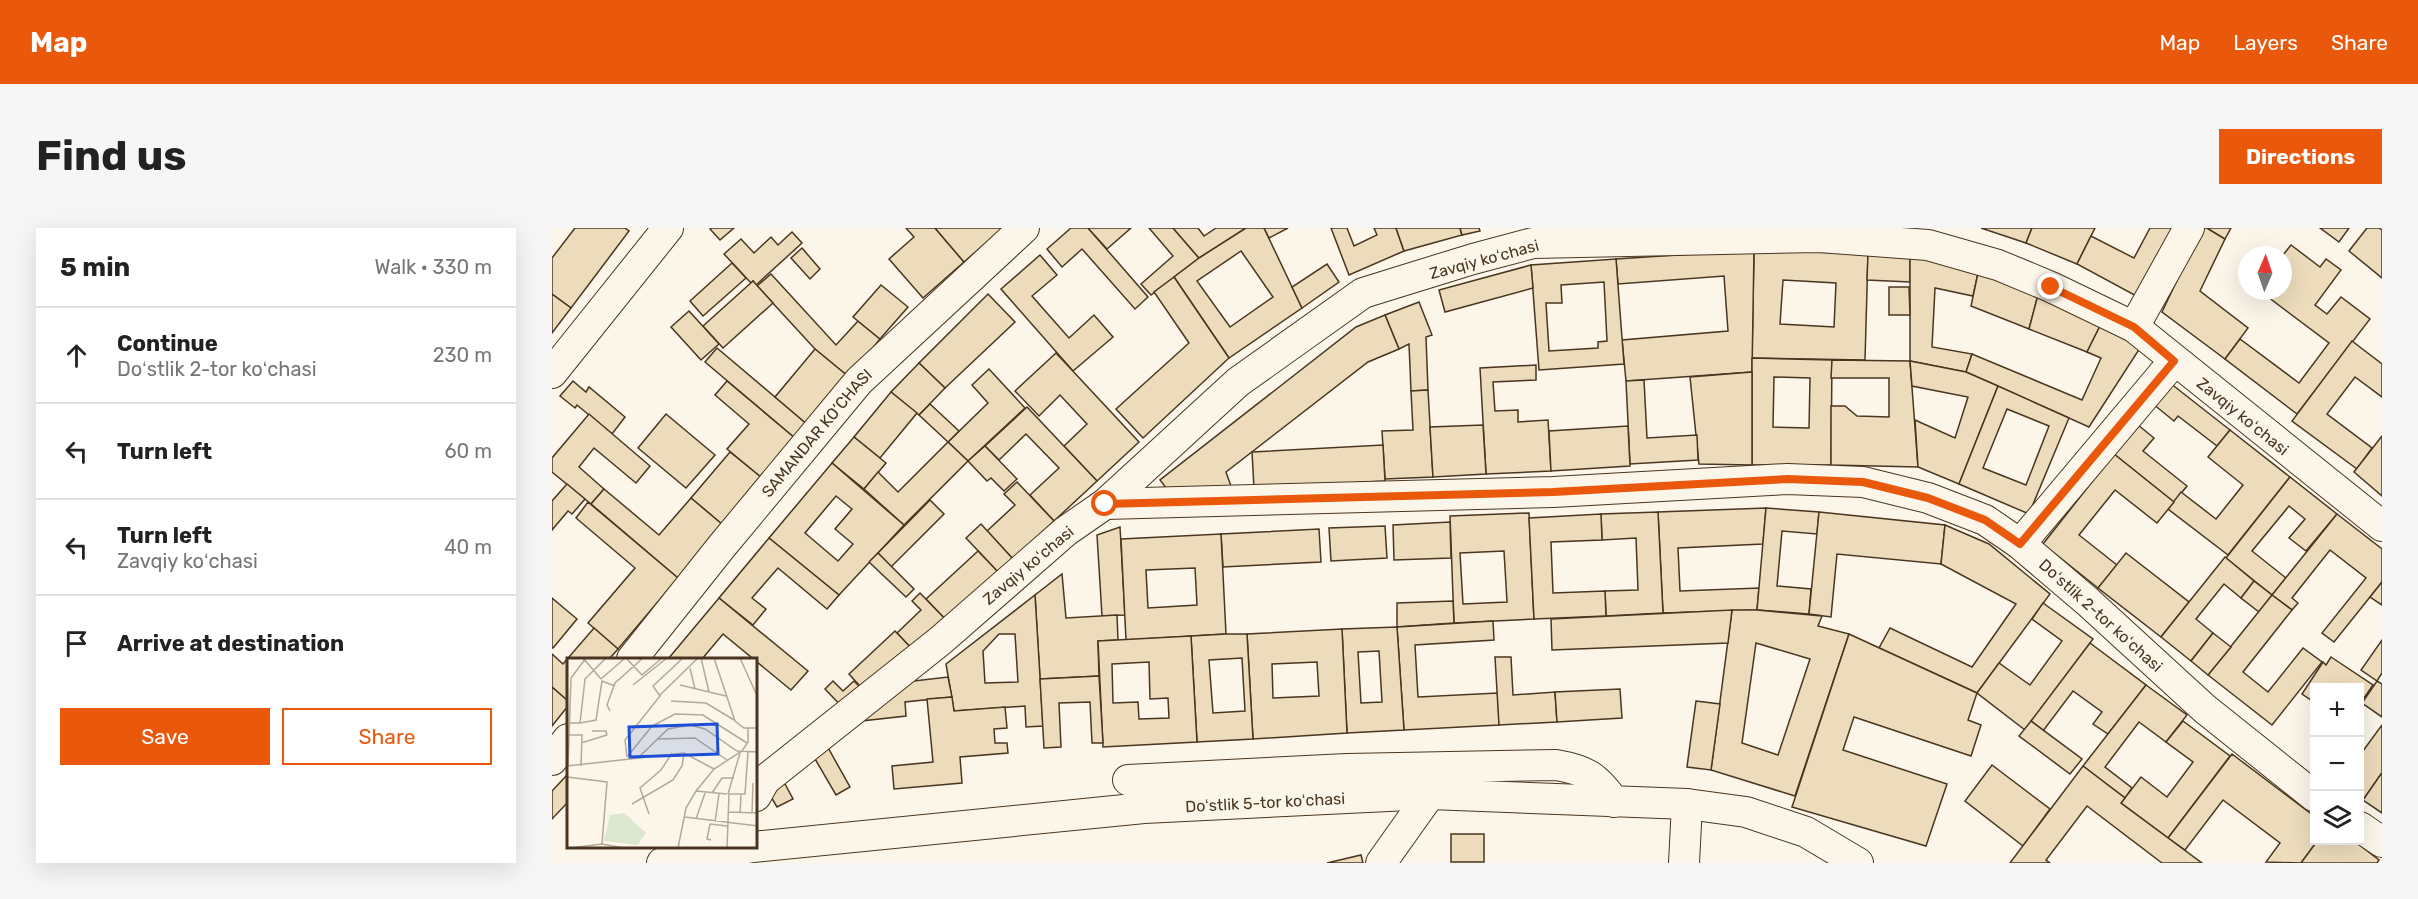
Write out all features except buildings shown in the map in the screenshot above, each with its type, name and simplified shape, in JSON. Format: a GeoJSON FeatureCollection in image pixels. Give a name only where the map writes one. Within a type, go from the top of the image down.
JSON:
{"type":"FeatureCollection","features":[{"type":"Feature","properties":{"kind":"street"},"geometry":{"type":"LineString","coordinates":[[552,373],[668,228]]}},
{"type":"Feature","properties":{"kind":"street","name":"SAMANDAR KO‘CHASI"},"geometry":{"type":"LineString","coordinates":[[633,658],[859,381],[1024,228]]}},
{"type":"Feature","properties":{"kind":"street"},"geometry":{"type":"LineString","coordinates":[[2134,327],[2188,228]]}},
{"type":"Feature","properties":{"kind":"street","name":"Zavqiy koʻchasi"},"geometry":{"type":"LineString","coordinates":[[758,792],[765,780],[940,641],[1066,531],[1105,504],[1238,382],[1364,293],[1473,259],[1533,236],[1819,237],[1928,245],[1998,265],[2051,287],[2134,327],[2382,526]]}},
{"type":"Feature","properties":{"kind":"street"},"geometry":{"type":"LineString","coordinates":[[2020,544],[2174,361]]}},
{"type":"Feature","properties":{"kind":"street","name":"Doʻstlik 2-tor koʻchasi"},"geometry":{"type":"LineString","coordinates":[[1105,504],[1553,492],[1787,479],[1863,482],[1928,498],[1985,520],[2020,544],[2205,709],[2310,793]]}},
{"type":"Feature","properties":{"kind":"street"},"geometry":{"type":"LineString","coordinates":[[552,760],[567,740]]}},
{"type":"Feature","properties":{"kind":"street"},"geometry":{"type":"LineString","coordinates":[[1128,780],[1347,769],[1556,765],[1573,767],[1590,775],[1602,783],[1614,802]]}},
{"type":"Feature","properties":{"kind":"street"},"geometry":{"type":"LineString","coordinates":[[1381,863],[1430,794]]}},
{"type":"Feature","properties":{"kind":"street","name":"Doʻstlik 5-tor koʻchasi"},"geometry":{"type":"LineString","coordinates":[[758,847],[1144,808],[1430,794],[1687,804],[1746,812],[1806,832],[1858,863]]}},
{"type":"Feature","properties":{"kind":"street"},"geometry":{"type":"LineString","coordinates":[[1684,863],[1687,804]]}},
{"type":"Feature","properties":{"kind":"street"},"geometry":{"type":"LineString","coordinates":[[2364,830],[2382,842]]}},
{"type":"Feature","properties":{"kind":"street","name":"Doʻstlik 5-tor koʻchasi"},"geometry":{"type":"LineString","coordinates":[[662,863],[747,848]]}},
{"type":"Feature","properties":{"kind":"route"},"geometry":{"type":"LineString","coordinates":[[1105,504],[1553,492],[1787,479],[1863,482],[1928,498],[1985,520],[2020,544],[2174,361],[2134,327],[2051,287]]}}]}
